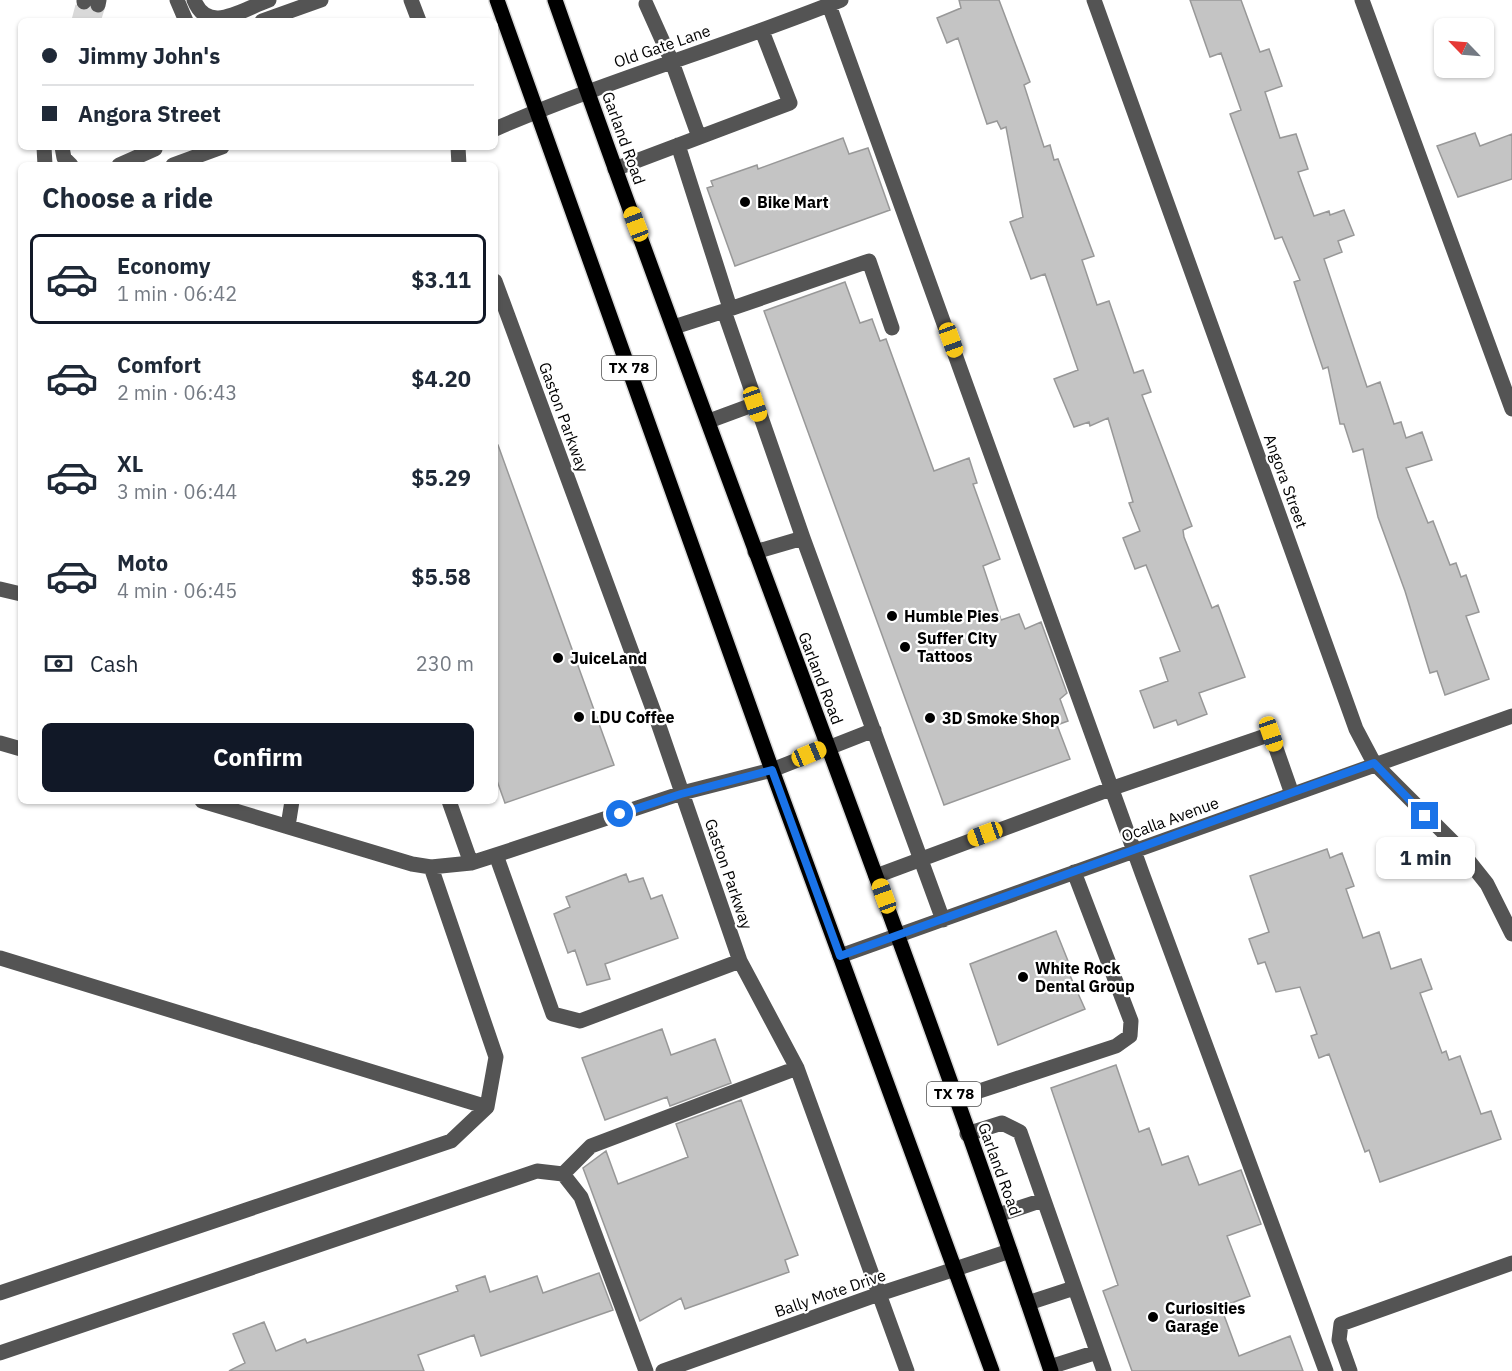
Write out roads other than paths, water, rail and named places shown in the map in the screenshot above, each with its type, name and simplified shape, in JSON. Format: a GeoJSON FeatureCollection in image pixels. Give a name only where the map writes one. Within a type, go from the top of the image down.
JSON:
{"type":"FeatureCollection","features":[{"type":"Feature","properties":{"kind":"main road","name":"TX 78"},"geometry":{"type":"LineString","coordinates":[[497,0],[772,770],[992,1371]]}},
{"type":"Feature","properties":{"kind":"main road","name":"Garland Road"},"geometry":{"type":"LineString","coordinates":[[555,0],[755,552],[898,936],[967,1134],[998,1215],[1050,1369]]}},
{"type":"Feature","properties":{"kind":"street"},"geometry":{"type":"LineString","coordinates":[[177,0],[185,18]]}},
{"type":"Feature","properties":{"kind":"street"},"geometry":{"type":"LineString","coordinates":[[194,0],[199,12],[206,18]]}},
{"type":"Feature","properties":{"kind":"street"},"geometry":{"type":"LineString","coordinates":[[222,18],[269,0]]}},
{"type":"Feature","properties":{"kind":"street"},"geometry":{"type":"LineString","coordinates":[[270,18],[321,0]]}},
{"type":"Feature","properties":{"kind":"street"},"geometry":{"type":"LineString","coordinates":[[411,0],[418,18]]}},
{"type":"Feature","properties":{"kind":"street","name":"Angora Street"},"geometry":{"type":"LineString","coordinates":[[1094,0],[1356,729],[1374,763],[1456,845],[1486,884],[1512,934]]}},
{"type":"Feature","properties":{"kind":"street"},"geometry":{"type":"LineString","coordinates":[[1362,0],[1512,409]]}},
{"type":"Feature","properties":{"kind":"street"},"geometry":{"type":"LineString","coordinates":[[650,1],[699,137]]}},
{"type":"Feature","properties":{"kind":"street"},"geometry":{"type":"LineString","coordinates":[[835,2],[1134,851],[1326,1371]]}},
{"type":"Feature","properties":{"kind":"street","name":"Old Gate Lane"},"geometry":{"type":"LineString","coordinates":[[498,128],[588,91],[762,31],[835,2]]}},
{"type":"Feature","properties":{"kind":"street"},"geometry":{"type":"LineString","coordinates":[[615,169],[790,103],[762,31]]}},
{"type":"Feature","properties":{"kind":"street"},"geometry":{"type":"LineString","coordinates":[[678,145],[755,404],[943,920]]}},
{"type":"Feature","properties":{"kind":"street"},"geometry":{"type":"LineString","coordinates":[[125,162],[151,150]]}},
{"type":"Feature","properties":{"kind":"street"},"geometry":{"type":"LineString","coordinates":[[181,162],[214,150]]}},
{"type":"Feature","properties":{"kind":"street"},"geometry":{"type":"LineString","coordinates":[[674,327],[869,261],[891,328]]}},
{"type":"Feature","properties":{"kind":"street","name":"Gaston Parkway"},"geometry":{"type":"LineString","coordinates":[[498,289],[740,962],[797,1068],[907,1371]]}},
{"type":"Feature","properties":{"kind":"street"},"geometry":{"type":"LineString","coordinates":[[709,421],[755,404]]}},
{"type":"Feature","properties":{"kind":"street"},"geometry":{"type":"LineString","coordinates":[[755,552],[803,538]]}},
{"type":"Feature","properties":{"kind":"street"},"geometry":{"type":"LineString","coordinates":[[0,589],[18,593]]}},
{"type":"Feature","properties":{"kind":"street","name":"Ocalla Avenue"},"geometry":{"type":"LineString","coordinates":[[840,956],[1374,763],[1512,716]]}},
{"type":"Feature","properties":{"kind":"street"},"geometry":{"type":"LineString","coordinates":[[212,804],[412,864],[431,867],[471,863],[681,794],[772,770],[828,746],[874,730]]}},
{"type":"Feature","properties":{"kind":"street"},"geometry":{"type":"LineString","coordinates":[[876,876],[1113,788],[1271,734],[1292,794]]}},
{"type":"Feature","properties":{"kind":"street"},"geometry":{"type":"LineString","coordinates":[[0,743],[18,748]]}},
{"type":"Feature","properties":{"kind":"street"},"geometry":{"type":"LineString","coordinates":[[288,826],[292,804]]}},
{"type":"Feature","properties":{"kind":"street"},"geometry":{"type":"LineString","coordinates":[[450,804],[471,863]]}},
{"type":"Feature","properties":{"kind":"street"},"geometry":{"type":"LineString","coordinates":[[496,855],[553,1014],[580,1022],[740,962]]}},
{"type":"Feature","properties":{"kind":"street"},"geometry":{"type":"LineString","coordinates":[[0,1293],[451,1142],[487,1107],[496,1057],[431,867]]}},
{"type":"Feature","properties":{"kind":"street"},"geometry":{"type":"LineString","coordinates":[[955,1099],[1116,1046],[1130,1036],[1131,1021],[1074,872]]}},
{"type":"Feature","properties":{"kind":"street"},"geometry":{"type":"LineString","coordinates":[[0,958],[487,1107]]}},
{"type":"Feature","properties":{"kind":"street"},"geometry":{"type":"LineString","coordinates":[[563,1174],[591,1146],[797,1068]]}},
{"type":"Feature","properties":{"kind":"street"},"geometry":{"type":"LineString","coordinates":[[967,1134],[1002,1122],[1020,1132],[1104,1371]]}},
{"type":"Feature","properties":{"kind":"street"},"geometry":{"type":"LineString","coordinates":[[0,1353],[537,1171],[563,1174],[581,1197],[646,1371]]}},
{"type":"Feature","properties":{"kind":"street"},"geometry":{"type":"LineString","coordinates":[[998,1215],[1042,1200]]}},
{"type":"Feature","properties":{"kind":"street","name":"Bally Mote Drive"},"geometry":{"type":"LineString","coordinates":[[663,1371],[879,1294],[1010,1251]]}},
{"type":"Feature","properties":{"kind":"street"},"geometry":{"type":"LineString","coordinates":[[1350,1371],[1339,1340],[1341,1324],[1512,1263]]}},
{"type":"Feature","properties":{"kind":"street"},"geometry":{"type":"LineString","coordinates":[[1028,1303],[1074,1287]]}},
{"type":"Feature","properties":{"kind":"street"},"geometry":{"type":"LineString","coordinates":[[1050,1369],[1097,1352]]}},
{"type":"Feature","properties":{"kind":"tunnel"},"geometry":{"type":"LineString","coordinates":[[80,18],[84,2]]}},
{"type":"Feature","properties":{"kind":"tunnel"},"geometry":{"type":"LineString","coordinates":[[94,18],[98,5]]}},
{"type":"Feature","properties":{"kind":"place","name":"Bike Mart"},"geometry":{"type":"Point","coordinates":[745,202]}},
{"type":"Feature","properties":{"kind":"place","name":"Humble Pies"},"geometry":{"type":"Point","coordinates":[892,616]}},
{"type":"Feature","properties":{"kind":"place","name":"Suffer City Tattoos"},"geometry":{"type":"Point","coordinates":[905,647]}},
{"type":"Feature","properties":{"kind":"place","name":"JuiceLand"},"geometry":{"type":"Point","coordinates":[558,658]}},
{"type":"Feature","properties":{"kind":"place","name":"LDU Coffee"},"geometry":{"type":"Point","coordinates":[579,717]}},
{"type":"Feature","properties":{"kind":"place","name":"3D Smoke Shop"},"geometry":{"type":"Point","coordinates":[930,718]}},
{"type":"Feature","properties":{"kind":"place","name":"White Rock Dental Group"},"geometry":{"type":"Point","coordinates":[1023,977]}},
{"type":"Feature","properties":{"kind":"place","name":"Curiosities Garage"},"geometry":{"type":"Point","coordinates":[1153,1317]}}]}
